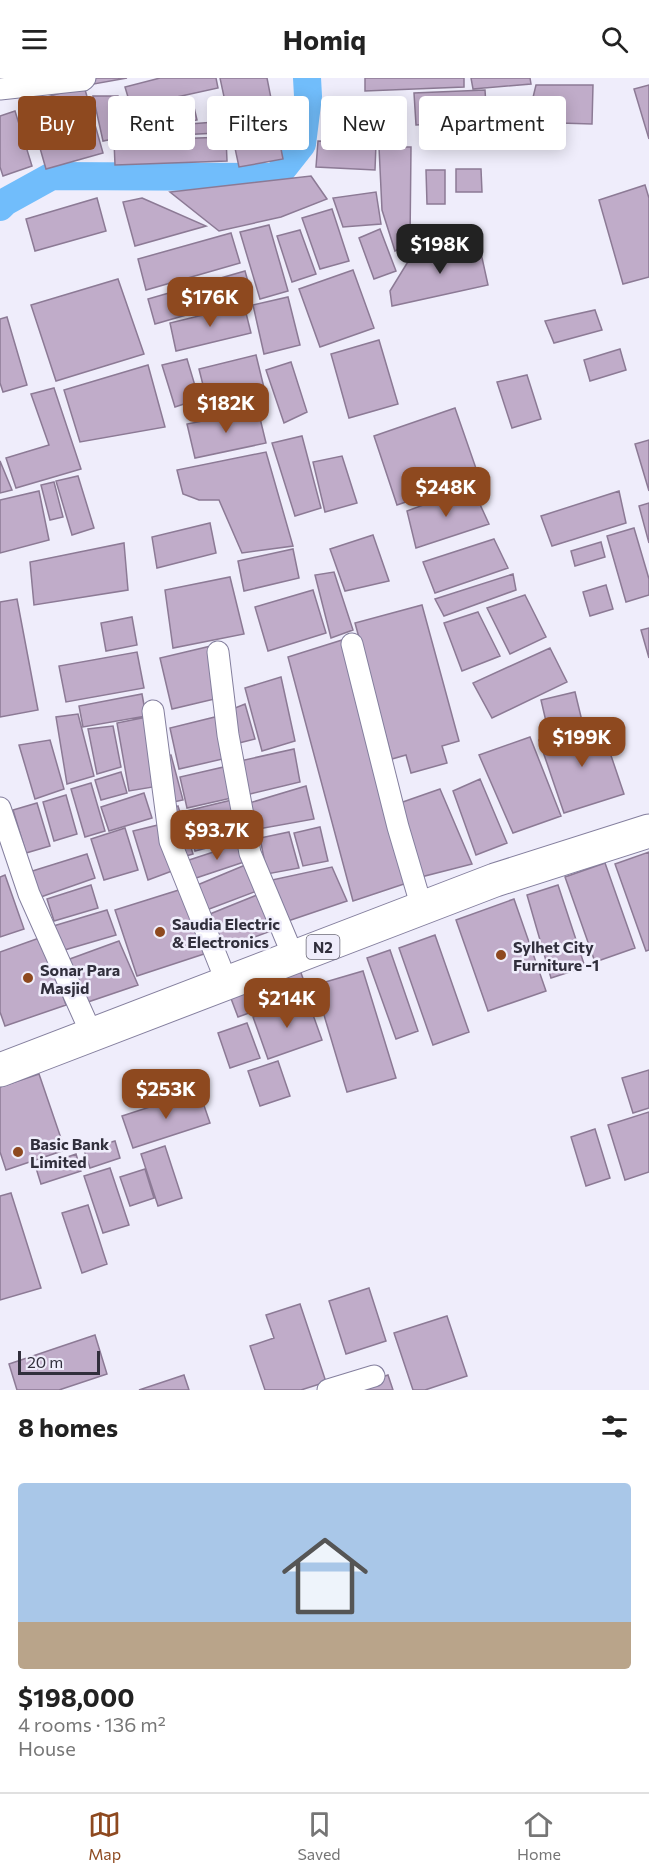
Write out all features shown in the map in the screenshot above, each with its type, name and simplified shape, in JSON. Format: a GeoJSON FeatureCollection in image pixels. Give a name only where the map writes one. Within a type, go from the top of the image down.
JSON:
{"type":"FeatureCollection","features":[{"type":"Feature","properties":{"kind":"highway","name":"N2"},"geometry":{"type":"LineString","coordinates":[[2,1065],[92,1035],[495,880],[649,831]]}},
{"type":"Feature","properties":{"kind":"street"},"geometry":{"type":"LineString","coordinates":[[0,88],[85,78]]}},
{"type":"Feature","properties":{"kind":"street"},"geometry":{"type":"LineString","coordinates":[[352,644],[398,826],[422,908]]}},
{"type":"Feature","properties":{"kind":"street"},"geometry":{"type":"LineString","coordinates":[[218,652],[228,735],[250,853],[294,958]]}},
{"type":"Feature","properties":{"kind":"street"},"geometry":{"type":"LineString","coordinates":[[153,711],[171,841],[227,983]]}},
{"type":"Feature","properties":{"kind":"street"},"geometry":{"type":"LineString","coordinates":[[0,808],[29,894],[92,1035]]}},
{"type":"Feature","properties":{"kind":"street"},"geometry":{"type":"LineString","coordinates":[[328,1390],[374,1376]]}},
{"type":"Feature","properties":{"kind":"building"},"geometry":{"type":"Polygon","coordinates":[[[93,78],[127,78],[94,84],[93,78]]]}},
{"type":"Feature","properties":{"kind":"building"},"geometry":{"type":"Polygon","coordinates":[[[160,78],[216,78],[218,88],[181,96],[128,96],[125,87],[160,78]]]}},
{"type":"Feature","properties":{"kind":"building"},"geometry":{"type":"Polygon","coordinates":[[[220,78],[267,78],[271,96],[224,96],[220,78]]]}},
{"type":"Feature","properties":{"kind":"building"},"geometry":{"type":"Polygon","coordinates":[[[365,78],[464,78],[464,87],[365,91],[365,78]]]}},
{"type":"Feature","properties":{"kind":"building"},"geometry":{"type":"Polygon","coordinates":[[[471,78],[530,78],[531,84],[473,89],[471,78]]]}},
{"type":"Feature","properties":{"kind":"building"},"geometry":{"type":"Polygon","coordinates":[[[536,85],[593,85],[592,124],[566,123],[566,96],[533,96],[536,85]]]}},
{"type":"Feature","properties":{"kind":"building"},"geometry":{"type":"Polygon","coordinates":[[[649,85],[649,139],[634,89],[649,85]]]}},
{"type":"Feature","properties":{"kind":"building"},"geometry":{"type":"Polygon","coordinates":[[[84,86],[87,96],[50,96],[84,86]]]}},
{"type":"Feature","properties":{"kind":"building"},"geometry":{"type":"Polygon","coordinates":[[[485,90],[485,96],[419,96],[419,125],[416,125],[414,93],[485,90]]]}},
{"type":"Feature","properties":{"kind":"building"},"geometry":{"type":"Polygon","coordinates":[[[96,96],[108,96],[108,140],[103,141],[96,110],[96,96]]]}},
{"type":"Feature","properties":{"kind":"building"},"geometry":{"type":"Polygon","coordinates":[[[15,111],[18,121],[18,150],[27,150],[32,166],[3,176],[0,167],[0,116],[15,111]]]}},
{"type":"Feature","properties":{"kind":"building"},"geometry":{"type":"Polygon","coordinates":[[[207,123],[207,134],[195,134],[195,124],[207,123]]]}},
{"type":"Feature","properties":{"kind":"building"},"geometry":{"type":"Polygon","coordinates":[[[96,128],[103,153],[46,169],[41,150],[96,150],[96,128]]]}},
{"type":"Feature","properties":{"kind":"building"},"geometry":{"type":"Polygon","coordinates":[[[195,138],[207,138],[207,150],[227,150],[227,161],[115,165],[114,150],[195,150],[195,138]]]}},
{"type":"Feature","properties":{"kind":"building"},"geometry":{"type":"Polygon","coordinates":[[[318,141],[321,141],[321,150],[376,150],[375,170],[316,167],[318,141]]]}},
{"type":"Feature","properties":{"kind":"building"},"geometry":{"type":"Polygon","coordinates":[[[407,147],[411,147],[410,241],[395,251],[382,210],[379,150],[407,150],[407,147]]]}},
{"type":"Feature","properties":{"kind":"building"},"geometry":{"type":"Polygon","coordinates":[[[235,150],[281,150],[283,159],[239,167],[235,150]]]}},
{"type":"Feature","properties":{"kind":"building"},"geometry":{"type":"Polygon","coordinates":[[[456,169],[481,169],[482,192],[456,192],[456,169]]]}},
{"type":"Feature","properties":{"kind":"building"},"geometry":{"type":"Polygon","coordinates":[[[426,170],[445,170],[445,204],[427,204],[426,170]]]}},
{"type":"Feature","properties":{"kind":"building"},"geometry":{"type":"Polygon","coordinates":[[[311,176],[327,199],[281,217],[219,231],[170,192],[311,176]]]}},
{"type":"Feature","properties":{"kind":"building"},"geometry":{"type":"Polygon","coordinates":[[[645,185],[649,198],[649,277],[623,284],[599,200],[645,185]]]}},
{"type":"Feature","properties":{"kind":"building"},"geometry":{"type":"Polygon","coordinates":[[[376,192],[381,224],[343,227],[333,198],[376,192]]]}},
{"type":"Feature","properties":{"kind":"building"},"geometry":{"type":"Polygon","coordinates":[[[97,198],[106,231],[35,251],[26,219],[97,198]]]}},
{"type":"Feature","properties":{"kind":"building"},"geometry":{"type":"Polygon","coordinates":[[[142,198],[206,226],[135,246],[123,202],[142,198]]]}},
{"type":"Feature","properties":{"kind":"building"},"geometry":{"type":"Polygon","coordinates":[[[332,209],[349,261],[320,269],[302,218],[332,209]]]}},
{"type":"Feature","properties":{"kind":"building"},"geometry":{"type":"Polygon","coordinates":[[[269,225],[288,291],[260,299],[240,232],[269,225]]]}},
{"type":"Feature","properties":{"kind":"building"},"geometry":{"type":"Polygon","coordinates":[[[380,229],[396,271],[374,279],[359,238],[380,229]]]}},
{"type":"Feature","properties":{"kind":"building"},"geometry":{"type":"Polygon","coordinates":[[[300,230],[316,274],[292,282],[277,236],[300,230]]]}},
{"type":"Feature","properties":{"kind":"building"},"geometry":{"type":"Polygon","coordinates":[[[231,233],[240,263],[146,290],[138,259],[231,233]]]}},
{"type":"Feature","properties":{"kind":"building"},"geometry":{"type":"Polygon","coordinates":[[[479,244],[488,285],[392,306],[390,291],[409,260],[479,244]]]}},
{"type":"Feature","properties":{"kind":"building"},"geometry":{"type":"Polygon","coordinates":[[[353,270],[374,328],[320,347],[299,289],[353,270]]]}},
{"type":"Feature","properties":{"kind":"building"},"geometry":{"type":"Polygon","coordinates":[[[245,271],[252,296],[155,324],[148,299],[245,271]]]}},
{"type":"Feature","properties":{"kind":"building"},"geometry":{"type":"Polygon","coordinates":[[[118,279],[144,354],[56,381],[31,305],[118,279]]]}},
{"type":"Feature","properties":{"kind":"building"},"geometry":{"type":"Polygon","coordinates":[[[288,297],[300,345],[264,354],[253,305],[288,297]]]}},
{"type":"Feature","properties":{"kind":"building"},"geometry":{"type":"Polygon","coordinates":[[[244,305],[251,333],[176,351],[170,323],[244,305]]]}},
{"type":"Feature","properties":{"kind":"building"},"geometry":{"type":"Polygon","coordinates":[[[595,310],[602,330],[554,343],[545,321],[595,310]]]}},
{"type":"Feature","properties":{"kind":"building"},"geometry":{"type":"Polygon","coordinates":[[[7,317],[27,385],[3,392],[0,383],[0,319],[7,317]]]}},
{"type":"Feature","properties":{"kind":"building"},"geometry":{"type":"Polygon","coordinates":[[[379,340],[398,404],[349,418],[331,354],[379,340]]]}},
{"type":"Feature","properties":{"kind":"building"},"geometry":{"type":"Polygon","coordinates":[[[620,349],[626,370],[590,381],[584,360],[620,349]]]}},
{"type":"Feature","properties":{"kind":"building"},"geometry":{"type":"Polygon","coordinates":[[[256,355],[267,400],[210,413],[199,369],[256,355]]]}},
{"type":"Feature","properties":{"kind":"building"},"geometry":{"type":"Polygon","coordinates":[[[187,359],[199,399],[175,407],[162,365],[187,359]]]}},
{"type":"Feature","properties":{"kind":"building"},"geometry":{"type":"Polygon","coordinates":[[[291,362],[307,412],[284,423],[266,370],[291,362]]]}},
{"type":"Feature","properties":{"kind":"building"},"geometry":{"type":"Polygon","coordinates":[[[148,365],[165,427],[80,442],[64,390],[148,365]]]}},
{"type":"Feature","properties":{"kind":"building"},"geometry":{"type":"Polygon","coordinates":[[[527,375],[541,419],[512,428],[497,382],[527,375]]]}},
{"type":"Feature","properties":{"kind":"building"},"geometry":{"type":"Polygon","coordinates":[[[54,388],[81,469],[16,488],[6,458],[49,445],[31,394],[54,388]]]}},
{"type":"Feature","properties":{"kind":"building"},"geometry":{"type":"Polygon","coordinates":[[[455,408],[479,477],[397,505],[374,436],[455,408]]]}},
{"type":"Feature","properties":{"kind":"building"},"geometry":{"type":"Polygon","coordinates":[[[258,410],[266,443],[195,458],[187,424],[258,410]]]}},
{"type":"Feature","properties":{"kind":"building"},"geometry":{"type":"Polygon","coordinates":[[[302,436],[321,508],[295,516],[272,443],[302,436]]]}},
{"type":"Feature","properties":{"kind":"building"},"geometry":{"type":"Polygon","coordinates":[[[649,440],[649,491],[635,444],[649,440]]]}},
{"type":"Feature","properties":{"kind":"building"},"geometry":{"type":"Polygon","coordinates":[[[266,452],[293,546],[242,553],[219,500],[199,500],[183,494],[177,470],[266,452]]]}},
{"type":"Feature","properties":{"kind":"building"},"geometry":{"type":"Polygon","coordinates":[[[342,456],[357,503],[325,512],[313,462],[342,456]]]}},
{"type":"Feature","properties":{"kind":"building"},"geometry":{"type":"Polygon","coordinates":[[[0,461],[12,490],[0,493],[0,461]]]}},
{"type":"Feature","properties":{"kind":"building"},"geometry":{"type":"Polygon","coordinates":[[[78,476],[94,528],[72,535],[56,481],[78,476]]]}},
{"type":"Feature","properties":{"kind":"building"},"geometry":{"type":"Polygon","coordinates":[[[54,482],[63,517],[50,520],[41,485],[54,482]]]}},
{"type":"Feature","properties":{"kind":"building"},"geometry":{"type":"Polygon","coordinates":[[[472,487],[489,524],[416,548],[407,511],[472,487]]]}},
{"type":"Feature","properties":{"kind":"building"},"geometry":{"type":"Polygon","coordinates":[[[39,491],[49,540],[0,553],[0,500],[39,491]]]}},
{"type":"Feature","properties":{"kind":"building"},"geometry":{"type":"Polygon","coordinates":[[[619,491],[626,523],[552,546],[541,516],[619,491]]]}},
{"type":"Feature","properties":{"kind":"building"},"geometry":{"type":"Polygon","coordinates":[[[649,503],[649,543],[639,506],[649,503]]]}},
{"type":"Feature","properties":{"kind":"building"},"geometry":{"type":"Polygon","coordinates":[[[210,523],[216,553],[157,568],[152,537],[210,523]]]}},
{"type":"Feature","properties":{"kind":"building"},"geometry":{"type":"Polygon","coordinates":[[[634,528],[649,579],[649,595],[626,602],[607,536],[634,528]]]}},
{"type":"Feature","properties":{"kind":"building"},"geometry":{"type":"Polygon","coordinates":[[[373,535],[389,581],[345,591],[330,549],[373,535]]]}},
{"type":"Feature","properties":{"kind":"building"},"geometry":{"type":"Polygon","coordinates":[[[494,539],[508,568],[435,593],[423,562],[494,539]]]}},
{"type":"Feature","properties":{"kind":"building"},"geometry":{"type":"Polygon","coordinates":[[[601,542],[605,557],[575,566],[571,551],[601,542]]]}},
{"type":"Feature","properties":{"kind":"building"},"geometry":{"type":"Polygon","coordinates":[[[124,543],[128,590],[34,605],[30,562],[124,543]]]}},
{"type":"Feature","properties":{"kind":"building"},"geometry":{"type":"Polygon","coordinates":[[[293,549],[299,578],[244,591],[238,561],[293,549]]]}},
{"type":"Feature","properties":{"kind":"building"},"geometry":{"type":"Polygon","coordinates":[[[334,572],[353,630],[331,638],[315,575],[334,572]]]}},
{"type":"Feature","properties":{"kind":"building"},"geometry":{"type":"Polygon","coordinates":[[[513,574],[516,590],[444,616],[435,599],[513,574]]]}},
{"type":"Feature","properties":{"kind":"building"},"geometry":{"type":"Polygon","coordinates":[[[230,577],[244,634],[173,648],[165,590],[230,577]]]}},
{"type":"Feature","properties":{"kind":"building"},"geometry":{"type":"Polygon","coordinates":[[[606,585],[613,609],[590,616],[583,592],[606,585]]]}},
{"type":"Feature","properties":{"kind":"building"},"geometry":{"type":"Polygon","coordinates":[[[313,590],[326,633],[268,651],[255,607],[313,590]]]}},
{"type":"Feature","properties":{"kind":"building"},"geometry":{"type":"Polygon","coordinates":[[[525,595],[546,637],[510,654],[487,608],[525,595]]]}},
{"type":"Feature","properties":{"kind":"building"},"geometry":{"type":"Polygon","coordinates":[[[17,599],[38,710],[0,717],[0,602],[17,599]]]}},
{"type":"Feature","properties":{"kind":"building"},"geometry":{"type":"Polygon","coordinates":[[[422,605],[459,741],[442,746],[447,763],[411,773],[406,755],[392,759],[355,623],[422,605]]]}},
{"type":"Feature","properties":{"kind":"building"},"geometry":{"type":"Polygon","coordinates":[[[478,612],[500,656],[462,671],[444,623],[478,612]]]}},
{"type":"Feature","properties":{"kind":"building"},"geometry":{"type":"Polygon","coordinates":[[[132,617],[137,645],[106,651],[101,623],[132,617]]]}},
{"type":"Feature","properties":{"kind":"building"},"geometry":{"type":"Polygon","coordinates":[[[649,628],[649,658],[641,630],[649,628]]]}},
{"type":"Feature","properties":{"kind":"building"},"geometry":{"type":"Polygon","coordinates":[[[342,640],[407,883],[353,901],[288,657],[342,640]]]}},
{"type":"Feature","properties":{"kind":"building"},"geometry":{"type":"Polygon","coordinates":[[[211,646],[223,697],[172,709],[160,658],[211,646]]]}},
{"type":"Feature","properties":{"kind":"building"},"geometry":{"type":"Polygon","coordinates":[[[550,648],[567,682],[492,718],[473,683],[550,648]]]}},
{"type":"Feature","properties":{"kind":"building"},"geometry":{"type":"Polygon","coordinates":[[[137,652],[144,688],[66,702],[59,666],[137,652]]]}},
{"type":"Feature","properties":{"kind":"building"},"geometry":{"type":"Polygon","coordinates":[[[281,677],[295,741],[262,751],[245,688],[281,677]]]}},
{"type":"Feature","properties":{"kind":"building"},"geometry":{"type":"Polygon","coordinates":[[[575,692],[582,721],[548,730],[541,700],[575,692]]]}},
{"type":"Feature","properties":{"kind":"building"},"geometry":{"type":"Polygon","coordinates":[[[142,694],[146,716],[83,727],[79,706],[142,694]]]}},
{"type":"Feature","properties":{"kind":"building"},"geometry":{"type":"Polygon","coordinates":[[[245,704],[255,739],[235,744],[230,710],[245,704]]]}},
{"type":"Feature","properties":{"kind":"building"},"geometry":{"type":"Polygon","coordinates":[[[78,714],[94,776],[67,784],[56,717],[78,714]]]}},
{"type":"Feature","properties":{"kind":"building"},"geometry":{"type":"Polygon","coordinates":[[[219,716],[227,758],[179,769],[170,728],[219,716]]]}},
{"type":"Feature","properties":{"kind":"building"},"geometry":{"type":"Polygon","coordinates":[[[147,717],[159,786],[129,791],[117,723],[147,717]]]}},
{"type":"Feature","properties":{"kind":"building"},"geometry":{"type":"Polygon","coordinates":[[[600,723],[624,794],[564,813],[539,740],[600,723]]]}},
{"type":"Feature","properties":{"kind":"building"},"geometry":{"type":"Polygon","coordinates":[[[113,726],[121,767],[97,774],[88,729],[113,726]]]}},
{"type":"Feature","properties":{"kind":"building"},"geometry":{"type":"Polygon","coordinates":[[[530,737],[561,816],[513,833],[479,755],[530,737]]]}},
{"type":"Feature","properties":{"kind":"building"},"geometry":{"type":"Polygon","coordinates":[[[50,740],[64,789],[35,799],[19,745],[50,740]]]}},
{"type":"Feature","properties":{"kind":"building"},"geometry":{"type":"Polygon","coordinates":[[[294,749],[300,782],[246,795],[240,761],[294,749]]]}},
{"type":"Feature","properties":{"kind":"building"},"geometry":{"type":"Polygon","coordinates":[[[171,755],[183,800],[168,803],[162,756],[171,755]]]}},
{"type":"Feature","properties":{"kind":"building"},"geometry":{"type":"Polygon","coordinates":[[[228,766],[236,797],[187,808],[180,777],[228,766]]]}},
{"type":"Feature","properties":{"kind":"building"},"geometry":{"type":"Polygon","coordinates":[[[121,772],[127,793],[101,800],[95,780],[121,772]]]}},
{"type":"Feature","properties":{"kind":"building"},"geometry":{"type":"Polygon","coordinates":[[[480,779],[507,843],[476,855],[453,791],[480,779]]]}},
{"type":"Feature","properties":{"kind":"building"},"geometry":{"type":"Polygon","coordinates":[[[91,783],[105,831],[85,837],[71,789],[91,783]]]}},
{"type":"Feature","properties":{"kind":"building"},"geometry":{"type":"Polygon","coordinates":[[[306,786],[314,819],[253,830],[246,804],[306,786]]]}},
{"type":"Feature","properties":{"kind":"building"},"geometry":{"type":"Polygon","coordinates":[[[440,789],[472,864],[417,878],[397,804],[440,789]]]}},
{"type":"Feature","properties":{"kind":"building"},"geometry":{"type":"Polygon","coordinates":[[[144,793],[152,818],[109,831],[101,807],[144,793]]]}},
{"type":"Feature","properties":{"kind":"building"},"geometry":{"type":"Polygon","coordinates":[[[66,795],[77,834],[54,841],[43,802],[66,795]]]}},
{"type":"Feature","properties":{"kind":"building"},"geometry":{"type":"Polygon","coordinates":[[[236,799],[245,838],[195,851],[186,811],[236,799]]]}},
{"type":"Feature","properties":{"kind":"building"},"geometry":{"type":"Polygon","coordinates":[[[37,803],[50,846],[26,853],[13,810],[37,803]]]}},
{"type":"Feature","properties":{"kind":"building"},"geometry":{"type":"Polygon","coordinates":[[[178,806],[193,854],[179,858],[170,809],[178,806]]]}},
{"type":"Feature","properties":{"kind":"building"},"geometry":{"type":"Polygon","coordinates":[[[158,825],[172,871],[148,880],[133,831],[158,825]]]}},
{"type":"Feature","properties":{"kind":"building"},"geometry":{"type":"Polygon","coordinates":[[[320,827],[328,861],[303,866],[294,833],[320,827]]]}},
{"type":"Feature","properties":{"kind":"building"},"geometry":{"type":"Polygon","coordinates":[[[125,828],[138,870],[104,880],[91,839],[125,828]]]}},
{"type":"Feature","properties":{"kind":"building"},"geometry":{"type":"Polygon","coordinates":[[[289,832],[299,868],[267,874],[260,838],[289,832]]]}},
{"type":"Feature","properties":{"kind":"building"},"geometry":{"type":"Polygon","coordinates":[[[241,843],[247,861],[193,879],[186,861],[241,843]]]}},
{"type":"Feature","properties":{"kind":"building"},"geometry":{"type":"Polygon","coordinates":[[[649,852],[649,950],[646,951],[615,864],[649,852]]]}},
{"type":"Feature","properties":{"kind":"building"},"geometry":{"type":"Polygon","coordinates":[[[87,854],[95,878],[35,899],[26,873],[87,854]]]}},
{"type":"Feature","properties":{"kind":"building"},"geometry":{"type":"Polygon","coordinates":[[[250,863],[262,889],[204,911],[195,886],[250,863]]]}},
{"type":"Feature","properties":{"kind":"building"},"geometry":{"type":"Polygon","coordinates":[[[605,863],[635,948],[595,962],[565,877],[605,863]]]}},
{"type":"Feature","properties":{"kind":"building"},"geometry":{"type":"Polygon","coordinates":[[[332,867],[347,901],[285,922],[272,880],[332,867]]]}},
{"type":"Feature","properties":{"kind":"building"},"geometry":{"type":"Polygon","coordinates":[[[5,875],[24,929],[0,937],[0,877],[5,875]]]}},
{"type":"Feature","properties":{"kind":"building"},"geometry":{"type":"Polygon","coordinates":[[[91,885],[98,908],[54,921],[47,899],[91,885]]]}},
{"type":"Feature","properties":{"kind":"building"},"geometry":{"type":"Polygon","coordinates":[[[558,885],[585,967],[551,978],[527,895],[558,885]]]}},
{"type":"Feature","properties":{"kind":"building","name":"Saudia Electric & Electronics"},"geometry":{"type":"Polygon","coordinates":[[[182,889],[204,954],[137,976],[115,910],[182,889]]]}},
{"type":"Feature","properties":{"kind":"building"},"geometry":{"type":"Polygon","coordinates":[[[262,893],[276,929],[220,950],[205,916],[262,893]]]}},
{"type":"Feature","properties":{"kind":"building","name":"Sylhet City Furniture -1"},"geometry":{"type":"Polygon","coordinates":[[[514,899],[546,991],[488,1011],[456,920],[514,899]]]}},
{"type":"Feature","properties":{"kind":"building"},"geometry":{"type":"Polygon","coordinates":[[[107,910],[116,935],[61,951],[50,927],[107,910]]]}},
{"type":"Feature","properties":{"kind":"building"},"geometry":{"type":"Polygon","coordinates":[[[435,935],[469,1032],[433,1045],[399,948],[435,935]]]}},
{"type":"Feature","properties":{"kind":"building","name":"Sonar Para Masjid"},"geometry":{"type":"Polygon","coordinates":[[[42,937],[66,1005],[5,1026],[0,1012],[0,952],[42,937]]]}},
{"type":"Feature","properties":{"kind":"building"},"geometry":{"type":"Polygon","coordinates":[[[119,941],[138,985],[85,1003],[67,960],[119,941]]]}},
{"type":"Feature","properties":{"kind":"building"},"geometry":{"type":"Polygon","coordinates":[[[390,950],[418,1031],[396,1039],[367,958],[390,950]]]}},
{"type":"Feature","properties":{"kind":"building"},"geometry":{"type":"Polygon","coordinates":[[[297,962],[308,992],[238,1017],[227,988],[297,962]]]}},
{"type":"Feature","properties":{"kind":"building"},"geometry":{"type":"Polygon","coordinates":[[[363,971],[396,1078],[347,1092],[315,985],[363,971]]]}},
{"type":"Feature","properties":{"kind":"building"},"geometry":{"type":"Polygon","coordinates":[[[307,998],[322,1040],[268,1059],[253,1017],[307,998]]]}},
{"type":"Feature","properties":{"kind":"building"},"geometry":{"type":"Polygon","coordinates":[[[247,1023],[260,1058],[230,1068],[218,1033],[247,1023]]]}},
{"type":"Feature","properties":{"kind":"building"},"geometry":{"type":"Polygon","coordinates":[[[278,1061],[290,1096],[260,1106],[248,1071],[278,1061]]]}},
{"type":"Feature","properties":{"kind":"building"},"geometry":{"type":"Polygon","coordinates":[[[649,1070],[649,1108],[633,1113],[622,1078],[649,1070]]]}},
{"type":"Feature","properties":{"kind":"building"},"geometry":{"type":"Polygon","coordinates":[[[39,1074],[65,1150],[6,1170],[0,1152],[0,1087],[39,1074]]]}},
{"type":"Feature","properties":{"kind":"building"},"geometry":{"type":"Polygon","coordinates":[[[199,1091],[210,1123],[133,1148],[122,1116],[199,1091]]]}},
{"type":"Feature","properties":{"kind":"building"},"geometry":{"type":"Polygon","coordinates":[[[649,1112],[649,1172],[625,1180],[608,1125],[649,1112]]]}},
{"type":"Feature","properties":{"kind":"building"},"geometry":{"type":"Polygon","coordinates":[[[595,1129],[610,1178],[586,1186],[571,1137],[595,1129]]]}},
{"type":"Feature","properties":{"kind":"building"},"geometry":{"type":"Polygon","coordinates":[[[115,1141],[120,1158],[90,1168],[84,1150],[115,1141]]]}},
{"type":"Feature","properties":{"kind":"building"},"geometry":{"type":"Polygon","coordinates":[[[165,1146],[182,1198],[158,1206],[141,1154],[165,1146]]]}},
{"type":"Feature","properties":{"kind":"building"},"geometry":{"type":"Polygon","coordinates":[[[76,1154],[81,1171],[41,1184],[36,1168],[76,1154]]]}},
{"type":"Feature","properties":{"kind":"building"},"geometry":{"type":"Polygon","coordinates":[[[110,1168],[129,1225],[103,1233],[84,1176],[110,1168]]]}},
{"type":"Feature","properties":{"kind":"building"},"geometry":{"type":"Polygon","coordinates":[[[145,1169],[154,1198],[130,1206],[120,1177],[145,1169]]]}},
{"type":"Feature","properties":{"kind":"building"},"geometry":{"type":"Polygon","coordinates":[[[11,1193],[41,1288],[0,1300],[0,1196],[11,1193]]]}},
{"type":"Feature","properties":{"kind":"building"},"geometry":{"type":"Polygon","coordinates":[[[88,1205],[107,1264],[82,1273],[62,1213],[88,1205]]]}},
{"type":"Feature","properties":{"kind":"building"},"geometry":{"type":"Polygon","coordinates":[[[369,1288],[386,1341],[346,1354],[329,1301],[369,1288]]]}},
{"type":"Feature","properties":{"kind":"building"},"geometry":{"type":"Polygon","coordinates":[[[300,1304],[326,1382],[301,1390],[265,1390],[250,1346],[274,1338],[266,1315],[300,1304]]]}},
{"type":"Feature","properties":{"kind":"building"},"geometry":{"type":"Polygon","coordinates":[[[447,1316],[467,1376],[425,1390],[413,1390],[394,1333],[447,1316]]]}},
{"type":"Feature","properties":{"kind":"building"},"geometry":{"type":"Polygon","coordinates":[[[95,1335],[107,1374],[59,1390],[17,1390],[9,1364],[95,1335]]]}},
{"type":"Feature","properties":{"kind":"building"},"geometry":{"type":"Polygon","coordinates":[[[184,1375],[189,1390],[139,1390],[184,1375]]]}},
{"type":"Feature","properties":{"kind":"building"},"geometry":{"type":"Polygon","coordinates":[[[388,1375],[393,1390],[344,1390],[388,1375]]]}},
{"type":"Feature","properties":{"kind":"waterway"},"geometry":{"type":"LineString","coordinates":[[0,207],[52,176],[276,177],[302,144],[308,96],[307,78]]}},
{"type":"Feature","properties":{"kind":"place","name":"Saudia Electric & Electronics"},"geometry":{"type":"Point","coordinates":[160,932]}},
{"type":"Feature","properties":{"kind":"place","name":"Sylhet City Furniture -1"},"geometry":{"type":"Point","coordinates":[501,955]}},
{"type":"Feature","properties":{"kind":"place","name":"Sonar Para Masjid"},"geometry":{"type":"Point","coordinates":[28,978]}},
{"type":"Feature","properties":{"kind":"place","name":"Basic Bank Limited"},"geometry":{"type":"Point","coordinates":[18,1152]}}]}
